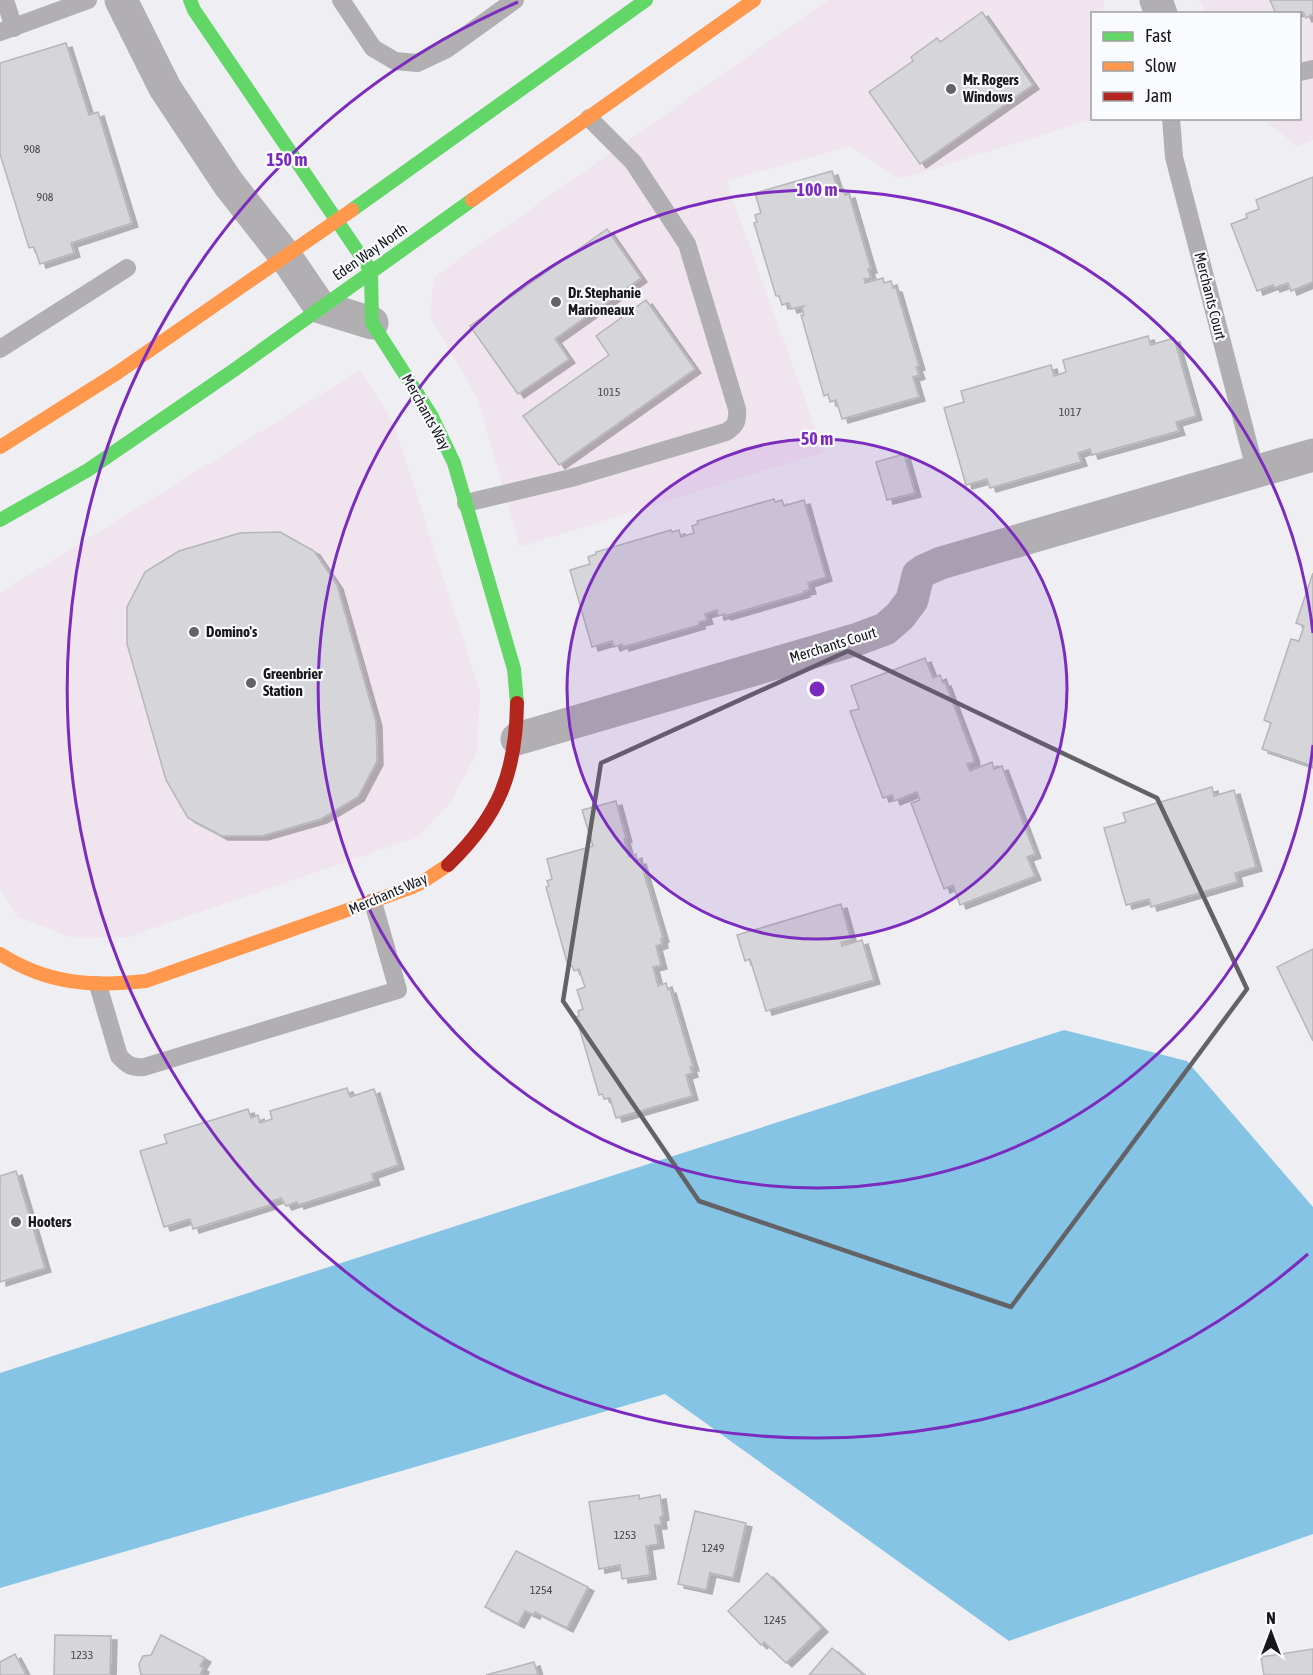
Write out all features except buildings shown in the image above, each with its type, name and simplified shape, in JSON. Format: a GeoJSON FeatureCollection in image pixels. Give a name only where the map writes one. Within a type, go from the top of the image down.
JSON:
{"type":"FeatureCollection","features":[{"type":"Feature","properties":{"kind":"street"},"geometry":{"type":"LineString","coordinates":[[120,0],[165,88],[228,183],[286,257],[320,308],[372,323],[371,271],[237,75],[194,10],[190,0]]}},
{"type":"Feature","properties":{"kind":"street"},"geometry":{"type":"LineString","coordinates":[[0,447],[60,412],[286,257],[646,0]]}},
{"type":"Feature","properties":{"kind":"street","name":"Eden Way North"},"geometry":{"type":"LineString","coordinates":[[0,520],[88,470],[225,376],[753,0]]}},
{"type":"Feature","properties":{"kind":"street","name":"Merchants Way"},"geometry":{"type":"LineString","coordinates":[[0,954],[45,977],[76,984],[116,985],[146,981],[419,884],[446,866],[488,822],[509,779],[517,739],[518,693],[514,669],[454,463],[431,415],[372,323]]}},
{"type":"Feature","properties":{"kind":"street","name":"Merchants Court"},"geometry":{"type":"LineString","coordinates":[[517,739],[858,639],[885,629],[900,616],[912,600],[918,575],[924,570],[1313,455]]}},
{"type":"Feature","properties":{"kind":"lane"},"geometry":{"type":"LineString","coordinates":[[5,0],[7,30],[88,0]]}},
{"type":"Feature","properties":{"kind":"lane"},"geometry":{"type":"LineString","coordinates":[[341,0],[373,48],[394,61],[417,63],[447,49],[515,0]]}},
{"type":"Feature","properties":{"kind":"lane"},"geometry":{"type":"LineString","coordinates":[[466,503],[571,478],[726,432],[735,427],[738,418],[687,244],[633,162],[589,118]]}},
{"type":"Feature","properties":{"kind":"lane","name":"Merchants Court"},"geometry":{"type":"LineString","coordinates":[[1171,120],[1174,157],[1256,473]]}},
{"type":"Feature","properties":{"kind":"lane"},"geometry":{"type":"LineString","coordinates":[[0,349],[127,268]]}},
{"type":"Feature","properties":{"kind":"lane"},"geometry":{"type":"LineString","coordinates":[[98,985],[119,1056],[134,1068],[144,1067],[398,990],[373,902]]}},
{"type":"Feature","properties":{"kind":"highlighted area"},"geometry":{"type":"Polygon","coordinates":[[[848,651],[1157,798],[1247,989],[1011,1307],[699,1201],[563,1001],[601,763],[848,651]]]}},
{"type":"Feature","properties":{"kind":"shaded area"},"geometry":{"type":"Polygon","coordinates":[[[828,0],[1104,0],[1103,12],[1091,12],[1091,120],[899,179],[851,146],[726,181],[824,452],[520,547],[477,397],[430,317],[434,277],[828,0]]]}},
{"type":"Feature","properties":{"kind":"shaded area"},"geometry":{"type":"Polygon","coordinates":[[[1199,0],[1313,0],[1313,140],[1297,146],[1264,120],[1301,120],[1301,12],[1206,12],[1199,0]]]}},
{"type":"Feature","properties":{"kind":"shaded area"},"geometry":{"type":"Polygon","coordinates":[[[360,370],[394,424],[480,692],[477,752],[451,802],[418,837],[128,937],[73,938],[18,917],[0,888],[0,593],[360,370]]]}},
{"type":"Feature","properties":{"kind":"water"},"geometry":{"type":"Polygon","coordinates":[[[1064,1030],[1187,1061],[1313,1207],[1313,1534],[1009,1641],[665,1394],[0,1588],[0,1373],[1064,1030]]]}},
{"type":"Feature","properties":{"kind":"traffic: fast"},"geometry":{"type":"LineString","coordinates":[[190,0],[194,10],[371,271]]}},
{"type":"Feature","properties":{"kind":"traffic: fast"},"geometry":{"type":"LineString","coordinates":[[352,210],[646,0]]}},
{"type":"Feature","properties":{"kind":"traffic: fast"},"geometry":{"type":"LineString","coordinates":[[0,520],[88,470],[234,370],[472,200]]}},
{"type":"Feature","properties":{"kind":"traffic: fast"},"geometry":{"type":"LineString","coordinates":[[371,271],[372,323],[431,415],[454,463],[514,669],[517,703]]}},
{"type":"Feature","properties":{"kind":"traffic: slow"},"geometry":{"type":"LineString","coordinates":[[472,200],[754,0]]}},
{"type":"Feature","properties":{"kind":"traffic: slow"},"geometry":{"type":"LineString","coordinates":[[0,447],[117,373],[352,210]]}},
{"type":"Feature","properties":{"kind":"traffic: slow"},"geometry":{"type":"LineString","coordinates":[[0,954],[35,972],[70,981],[107,984],[146,981],[410,888],[448,865]]}},
{"type":"Feature","properties":{"kind":"traffic: jam"},"geometry":{"type":"LineString","coordinates":[[448,865],[480,829],[501,792],[513,751],[517,703]]}},
{"type":"Feature","properties":{"kind":"place","name":"Mr. Rogers Windows"},"geometry":{"type":"Point","coordinates":[951,89]}},
{"type":"Feature","properties":{"kind":"place","name":"Dr. Stephanie Marioneaux"},"geometry":{"type":"Point","coordinates":[556,302]}},
{"type":"Feature","properties":{"kind":"place","name":"Domino's"},"geometry":{"type":"Point","coordinates":[194,632]}},
{"type":"Feature","properties":{"kind":"place","name":"Greenbrier Station"},"geometry":{"type":"Point","coordinates":[251,683]}},
{"type":"Feature","properties":{"kind":"place","name":"Hooters"},"geometry":{"type":"Point","coordinates":[16,1222]}}]}
